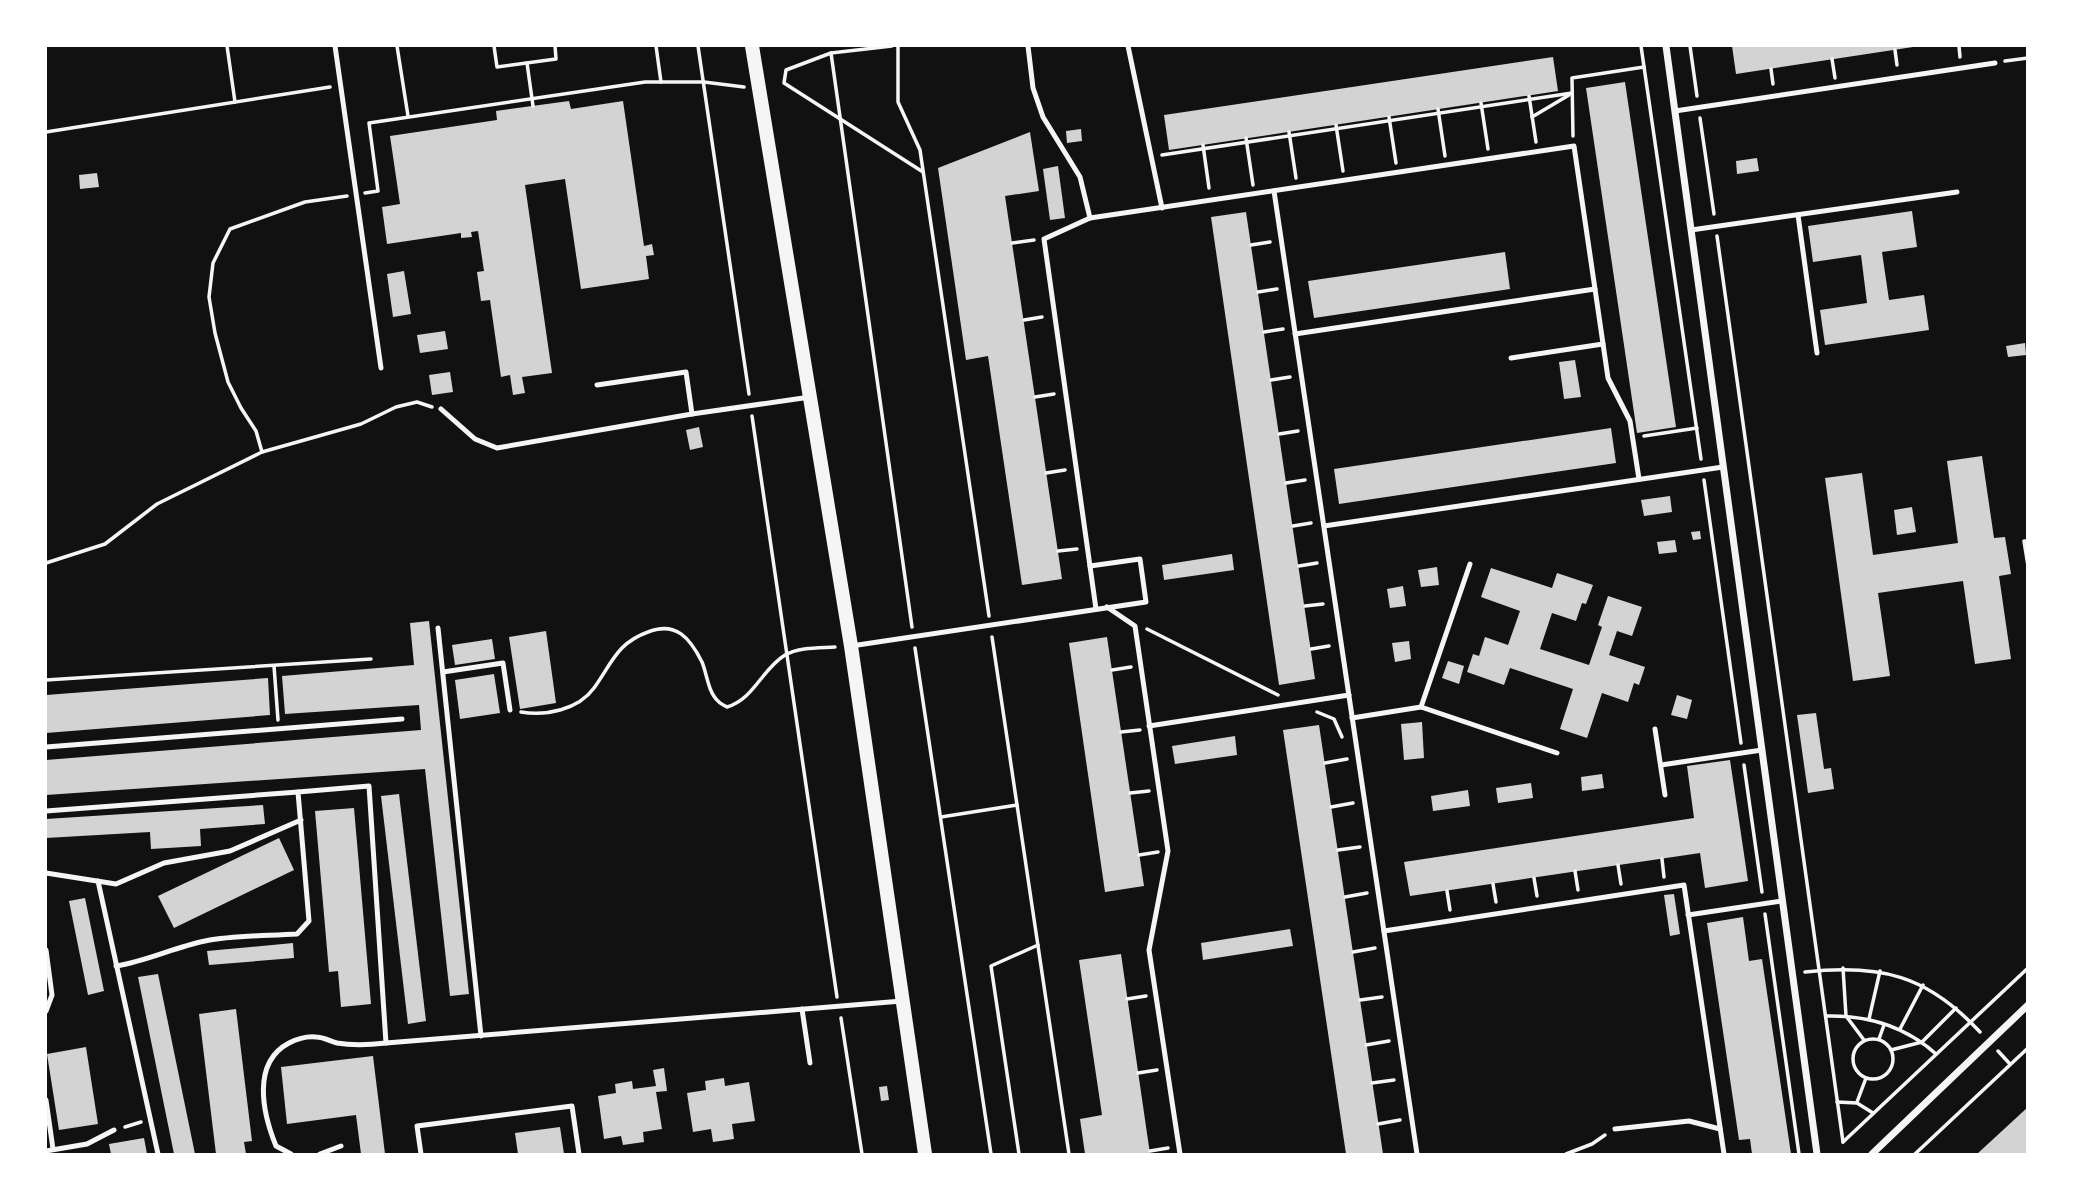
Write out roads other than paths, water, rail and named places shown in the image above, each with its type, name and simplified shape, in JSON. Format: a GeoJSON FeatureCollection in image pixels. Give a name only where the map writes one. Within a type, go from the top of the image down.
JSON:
{"type":"FeatureCollection","features":[{"type":"Feature","properties":{"kind":"main road"},"geometry":{"type":"LineString","coordinates":[[752,46],[851,646],[925,1154]]}},
{"type":"Feature","properties":{"kind":"street"},"geometry":{"type":"LineString","coordinates":[[1666,46],[1817,1154]]}},
{"type":"Feature","properties":{"kind":"street"},"geometry":{"type":"LineString","coordinates":[[1872,1154],[2028,1005]]}},
{"type":"Feature","properties":{"kind":"lane"},"geometry":{"type":"LineString","coordinates":[[335,46],[381,368]]}},
{"type":"Feature","properties":{"kind":"lane"},"geometry":{"type":"LineString","coordinates":[[1028,46],[1033,88],[1043,117],[1080,177],[1090,218]]}},
{"type":"Feature","properties":{"kind":"lane"},"geometry":{"type":"LineString","coordinates":[[1128,46],[1161,208]]}},
{"type":"Feature","properties":{"kind":"lane"},"geometry":{"type":"LineString","coordinates":[[1675,111],[1995,63]]}},
{"type":"Feature","properties":{"kind":"lane"},"geometry":{"type":"LineString","coordinates":[[1096,609],[1044,239],[1090,218],[1574,146],[1608,378],[1630,421],[1639,479]]}},
{"type":"Feature","properties":{"kind":"lane"},"geometry":{"type":"LineString","coordinates":[[1274,191],[1417,1154]]}},
{"type":"Feature","properties":{"kind":"lane"},"geometry":{"type":"LineString","coordinates":[[1691,230],[1957,192]]}},
{"type":"Feature","properties":{"kind":"lane"},"geometry":{"type":"LineString","coordinates":[[1798,215],[1817,353]]}},
{"type":"Feature","properties":{"kind":"lane"},"geometry":{"type":"LineString","coordinates":[[1295,331],[1595,289]]}},
{"type":"Feature","properties":{"kind":"lane"},"geometry":{"type":"LineString","coordinates":[[1511,358],[1603,344]]}},
{"type":"Feature","properties":{"kind":"lane"},"geometry":{"type":"LineString","coordinates":[[597,385],[686,372],[692,414]]}},
{"type":"Feature","properties":{"kind":"lane"},"geometry":{"type":"LineString","coordinates":[[440,409],[475,439],[497,448],[692,414],[810,397]]}},
{"type":"Feature","properties":{"kind":"lane"},"geometry":{"type":"LineString","coordinates":[[1323,524],[1723,467]]}},
{"type":"Feature","properties":{"kind":"lane"},"geometry":{"type":"LineString","coordinates":[[851,646],[1146,602],[1140,559],[1090,566]]}},
{"type":"Feature","properties":{"kind":"lane"},"geometry":{"type":"LineString","coordinates":[[1421,708],[1470,564]]}},
{"type":"Feature","properties":{"kind":"lane"},"geometry":{"type":"LineString","coordinates":[[1107,607],[1135,626],[1168,851],[1149,950],[1180,1154]]}},
{"type":"Feature","properties":{"kind":"lane"},"geometry":{"type":"LineString","coordinates":[[438,628],[481,1035]]}},
{"type":"Feature","properties":{"kind":"lane"},"geometry":{"type":"LineString","coordinates":[[443,672],[503,663],[510,710]]}},
{"type":"Feature","properties":{"kind":"lane"},"geometry":{"type":"LineString","coordinates":[[1150,727],[1349,695]]}},
{"type":"Feature","properties":{"kind":"lane"},"geometry":{"type":"LineString","coordinates":[[1352,718],[1421,708],[1556,753]]}},
{"type":"Feature","properties":{"kind":"lane"},"geometry":{"type":"LineString","coordinates":[[46,747],[402,719]]}},
{"type":"Feature","properties":{"kind":"lane"},"geometry":{"type":"LineString","coordinates":[[1655,729],[1665,795]]}},
{"type":"Feature","properties":{"kind":"lane"},"geometry":{"type":"LineString","coordinates":[[1661,765],[1762,750]]}},
{"type":"Feature","properties":{"kind":"lane"},"geometry":{"type":"LineString","coordinates":[[46,811],[369,786],[386,1043]]}},
{"type":"Feature","properties":{"kind":"lane"},"geometry":{"type":"LineString","coordinates":[[116,966],[132,964],[202,942],[235,936],[297,934],[309,921],[298,792]]}},
{"type":"Feature","properties":{"kind":"lane"},"geometry":{"type":"LineString","coordinates":[[46,873],[117,884],[164,863],[230,851],[301,820]]}},
{"type":"Feature","properties":{"kind":"lane"},"geometry":{"type":"LineString","coordinates":[[98,881],[158,1154]]}},
{"type":"Feature","properties":{"kind":"lane"},"geometry":{"type":"LineString","coordinates":[[1384,930],[1684,886],[1724,1154]]}},
{"type":"Feature","properties":{"kind":"lane"},"geometry":{"type":"LineString","coordinates":[[1688,915],[1782,901]]}},
{"type":"Feature","properties":{"kind":"lane"},"geometry":{"type":"LineString","coordinates":[[46,950],[52,995],[46,1011]]}},
{"type":"Feature","properties":{"kind":"lane"},"geometry":{"type":"LineString","coordinates":[[291,1154],[276,1146],[266,1122],[263,1081],[267,1065],[281,1048],[297,1039],[316,1037],[359,1046],[902,1000]]}},
{"type":"Feature","properties":{"kind":"lane"},"geometry":{"type":"LineString","coordinates":[[802,1009],[810,1063]]}},
{"type":"Feature","properties":{"kind":"lane"},"geometry":{"type":"LineString","coordinates":[[46,1100],[53,1149]]}},
{"type":"Feature","properties":{"kind":"lane"},"geometry":{"type":"LineString","coordinates":[[421,1154],[418,1126],[572,1106],[579,1154]]}},
{"type":"Feature","properties":{"kind":"lane"},"geometry":{"type":"LineString","coordinates":[[1615,1129],[1689,1121],[1720,1129]]}},
{"type":"Feature","properties":{"kind":"lane"},"geometry":{"type":"LineString","coordinates":[[46,1151],[87,1144],[114,1130]]}},
{"type":"Feature","properties":{"kind":"lane"},"geometry":{"type":"LineString","coordinates":[[320,1154],[341,1146]]}}]}
